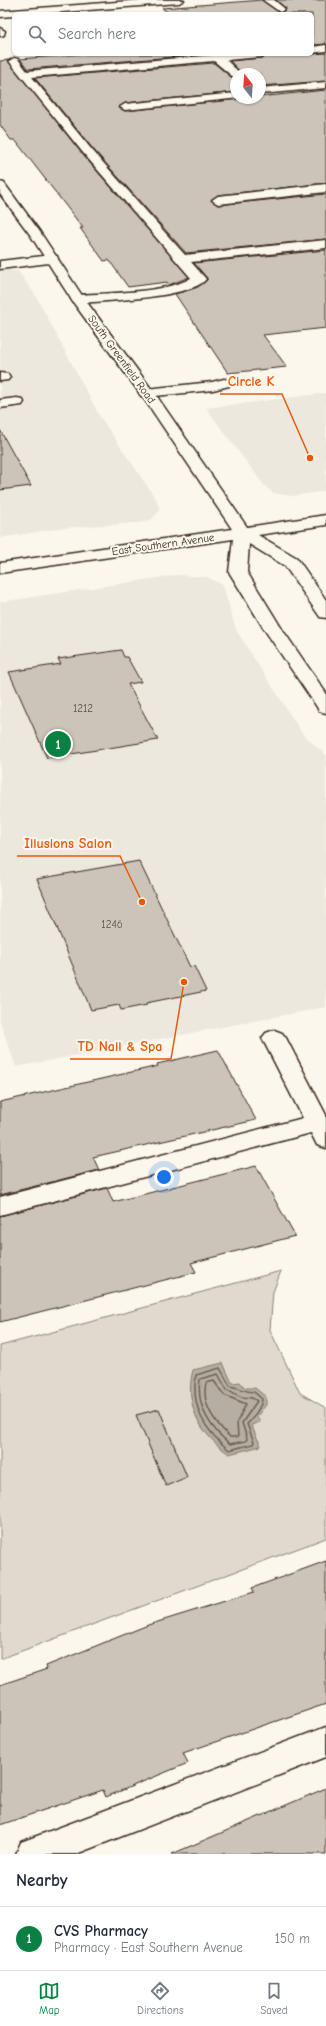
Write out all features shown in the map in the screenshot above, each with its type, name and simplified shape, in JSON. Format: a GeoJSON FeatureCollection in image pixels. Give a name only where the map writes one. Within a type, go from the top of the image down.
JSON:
{"type":"FeatureCollection","features":[{"type":"Feature","properties":{"kind":"main road"},"geometry":{"type":"LineString","coordinates":[[20,12],[118,2],[179,0]]}},
{"type":"Feature","properties":{"kind":"main road"},"geometry":{"type":"LineString","coordinates":[[268,0],[280,9]]}},
{"type":"Feature","properties":{"kind":"main road"},"geometry":{"type":"LineString","coordinates":[[118,2],[128,12]]}},
{"type":"Feature","properties":{"kind":"main road"},"geometry":{"type":"LineString","coordinates":[[0,14],[12,13]]}},
{"type":"Feature","properties":{"kind":"main road"},"geometry":{"type":"LineString","coordinates":[[314,50],[326,48]]}},
{"type":"Feature","properties":{"kind":"main road"},"geometry":{"type":"LineString","coordinates":[[25,74],[240,56]]}},
{"type":"Feature","properties":{"kind":"main road"},"geometry":{"type":"LineString","coordinates":[[217,58],[230,69]]}},
{"type":"Feature","properties":{"kind":"main road"},"geometry":{"type":"LineString","coordinates":[[14,61],[88,152],[199,279],[194,285],[177,289],[78,299]]}},
{"type":"Feature","properties":{"kind":"main road"},"geometry":{"type":"LineString","coordinates":[[266,90],[325,80]]}},
{"type":"Feature","properties":{"kind":"main road"},"geometry":{"type":"LineString","coordinates":[[125,107],[230,97]]}},
{"type":"Feature","properties":{"kind":"main road","name":"South Greenfield Road"},"geometry":{"type":"LineString","coordinates":[[0,186],[242,532],[291,562],[326,613]]}},
{"type":"Feature","properties":{"kind":"main road"},"geometry":{"type":"LineString","coordinates":[[218,200],[326,188]]}},
{"type":"Feature","properties":{"kind":"main road"},"geometry":{"type":"LineString","coordinates":[[182,259],[326,244]]}},
{"type":"Feature","properties":{"kind":"main road"},"geometry":{"type":"LineString","coordinates":[[0,265],[52,260]]}},
{"type":"Feature","properties":{"kind":"main road"},"geometry":{"type":"LineString","coordinates":[[146,393],[213,386],[224,383]]}},
{"type":"Feature","properties":{"kind":"main road"},"geometry":{"type":"LineString","coordinates":[[0,404],[18,402]]}},
{"type":"Feature","properties":{"kind":"main road","name":"East Southern Avenue"},"geometry":{"type":"LineString","coordinates":[[0,568],[326,520]]}},
{"type":"Feature","properties":{"kind":"main road"},"geometry":{"type":"LineString","coordinates":[[242,532],[238,572],[273,629],[326,708]]}},
{"type":"Feature","properties":{"kind":"main road"},"geometry":{"type":"LineString","coordinates":[[0,1206],[322,1131],[274,1038]]}},
{"type":"Feature","properties":{"kind":"main road"},"geometry":{"type":"LineString","coordinates":[[33,1854],[326,1742]]}},
{"type":"Feature","properties":{"kind":"shaded area"},"geometry":{"type":"Polygon","coordinates":[[[0,269],[18,271],[36,296],[99,415],[156,499],[160,510],[151,520],[138,523],[61,528],[0,538],[0,269]]]}},
{"type":"Feature","properties":{"kind":"shaded area"},"geometry":{"type":"Polygon","coordinates":[[[326,393],[326,491],[291,496],[273,493],[263,484],[206,408],[326,393]]]}},
{"type":"Feature","properties":{"kind":"shaded area"},"geometry":{"type":"Polygon","coordinates":[[[177,575],[207,577],[223,585],[236,630],[302,733],[326,755],[326,1007],[16,1067],[0,1022],[0,602],[177,575]]]}},
{"type":"Feature","properties":{"kind":"shaded area"},"geometry":{"type":"Polygon","coordinates":[[[281,1271],[273,1292],[270,1330],[300,1393],[326,1408],[326,1538],[0,1659],[0,1346],[281,1271]]]}},
{"type":"Feature","properties":{"kind":"water"},"geometry":{"type":"Polygon","coordinates":[[[223,1363],[232,1383],[240,1382],[245,1388],[255,1388],[266,1397],[266,1405],[257,1416],[260,1422],[251,1425],[261,1446],[229,1454],[202,1428],[197,1418],[191,1395],[193,1370],[223,1363]]]}},
{"type":"Feature","properties":{"kind":"building"},"geometry":{"type":"Polygon","coordinates":[[[262,0],[280,12],[167,12],[162,8],[262,0]]]}},
{"type":"Feature","properties":{"kind":"building"},"geometry":{"type":"Polygon","coordinates":[[[276,0],[326,0],[326,44],[314,45],[314,12],[282,12],[286,9],[276,0]]]}},
{"type":"Feature","properties":{"kind":"building"},"geometry":{"type":"Polygon","coordinates":[[[326,53],[326,81],[266,86],[266,68],[236,68],[230,61],[262,58],[265,56],[314,56],[314,54],[326,53]]]}},
{"type":"Feature","properties":{"kind":"building"},"geometry":{"type":"Polygon","coordinates":[[[55,56],[184,56],[28,69],[20,59],[55,56]]]}},
{"type":"Feature","properties":{"kind":"building"},"geometry":{"type":"Polygon","coordinates":[[[8,60],[83,155],[189,277],[169,285],[167,282],[128,287],[109,260],[104,261],[80,228],[83,228],[15,140],[11,140],[0,125],[0,61],[8,60]]]}},
{"type":"Feature","properties":{"kind":"building"},"geometry":{"type":"Polygon","coordinates":[[[214,63],[230,76],[230,93],[125,103],[119,108],[125,111],[230,100],[230,104],[266,104],[266,96],[326,90],[326,183],[218,195],[211,200],[218,205],[326,194],[326,239],[186,253],[93,149],[35,78],[214,63]]]}},
{"type":"Feature","properties":{"kind":"building"},"geometry":{"type":"Polygon","coordinates":[[[326,250],[326,328],[263,335],[287,367],[228,373],[175,294],[198,287],[207,280],[207,278],[194,263],[326,250]]]}},
{"type":"Feature","properties":{"kind":"building"},"geometry":{"type":"Polygon","coordinates":[[[0,430],[31,486],[0,490],[0,430]]]}},
{"type":"Feature","properties":{"kind":"building"},"geometry":{"type":"Polygon","coordinates":[[[121,650],[124,657],[127,657],[141,682],[128,684],[158,740],[47,758],[9,672],[61,664],[58,659],[121,650]]]}},
{"type":"Feature","properties":{"kind":"building"},"geometry":{"type":"Polygon","coordinates":[[[139,861],[190,967],[194,966],[206,991],[146,1003],[147,1005],[121,1010],[119,1005],[91,1010],[37,879],[139,861]]]}},
{"type":"Feature","properties":{"kind":"building"},"geometry":{"type":"Polygon","coordinates":[[[218,1050],[256,1120],[93,1157],[99,1170],[0,1195],[0,1102],[158,1066],[157,1064],[218,1050]]]}},
{"type":"Feature","properties":{"kind":"building"},"geometry":{"type":"Polygon","coordinates":[[[256,1166],[295,1236],[191,1263],[196,1272],[0,1322],[0,1216],[107,1188],[113,1202],[256,1166]]]}},
{"type":"Feature","properties":{"kind":"building"},"geometry":{"type":"Polygon","coordinates":[[[159,1409],[187,1477],[166,1486],[136,1415],[159,1409]]]}},
{"type":"Feature","properties":{"kind":"building"},"geometry":{"type":"Polygon","coordinates":[[[326,1561],[326,1704],[183,1753],[188,1763],[106,1797],[103,1790],[0,1825],[0,1685],[47,1669],[46,1666],[148,1625],[254,1592],[252,1588],[326,1561]]]}},
{"type":"Feature","properties":{"kind":"building"},"geometry":{"type":"Polygon","coordinates":[[[326,1788],[326,1854],[172,1854],[326,1788]]]}},
{"type":"Feature","properties":{"kind":"place","name":"Circle K"},"geometry":{"type":"Point","coordinates":[310,458]}},
{"type":"Feature","properties":{"kind":"place","name":"CVS Pharmacy"},"geometry":{"type":"Point","coordinates":[58,744]}},
{"type":"Feature","properties":{"kind":"place","name":"Illusions Salon"},"geometry":{"type":"Point","coordinates":[142,902]}},
{"type":"Feature","properties":{"kind":"place","name":"TD Nail & Spa"},"geometry":{"type":"Point","coordinates":[184,982]}}]}
